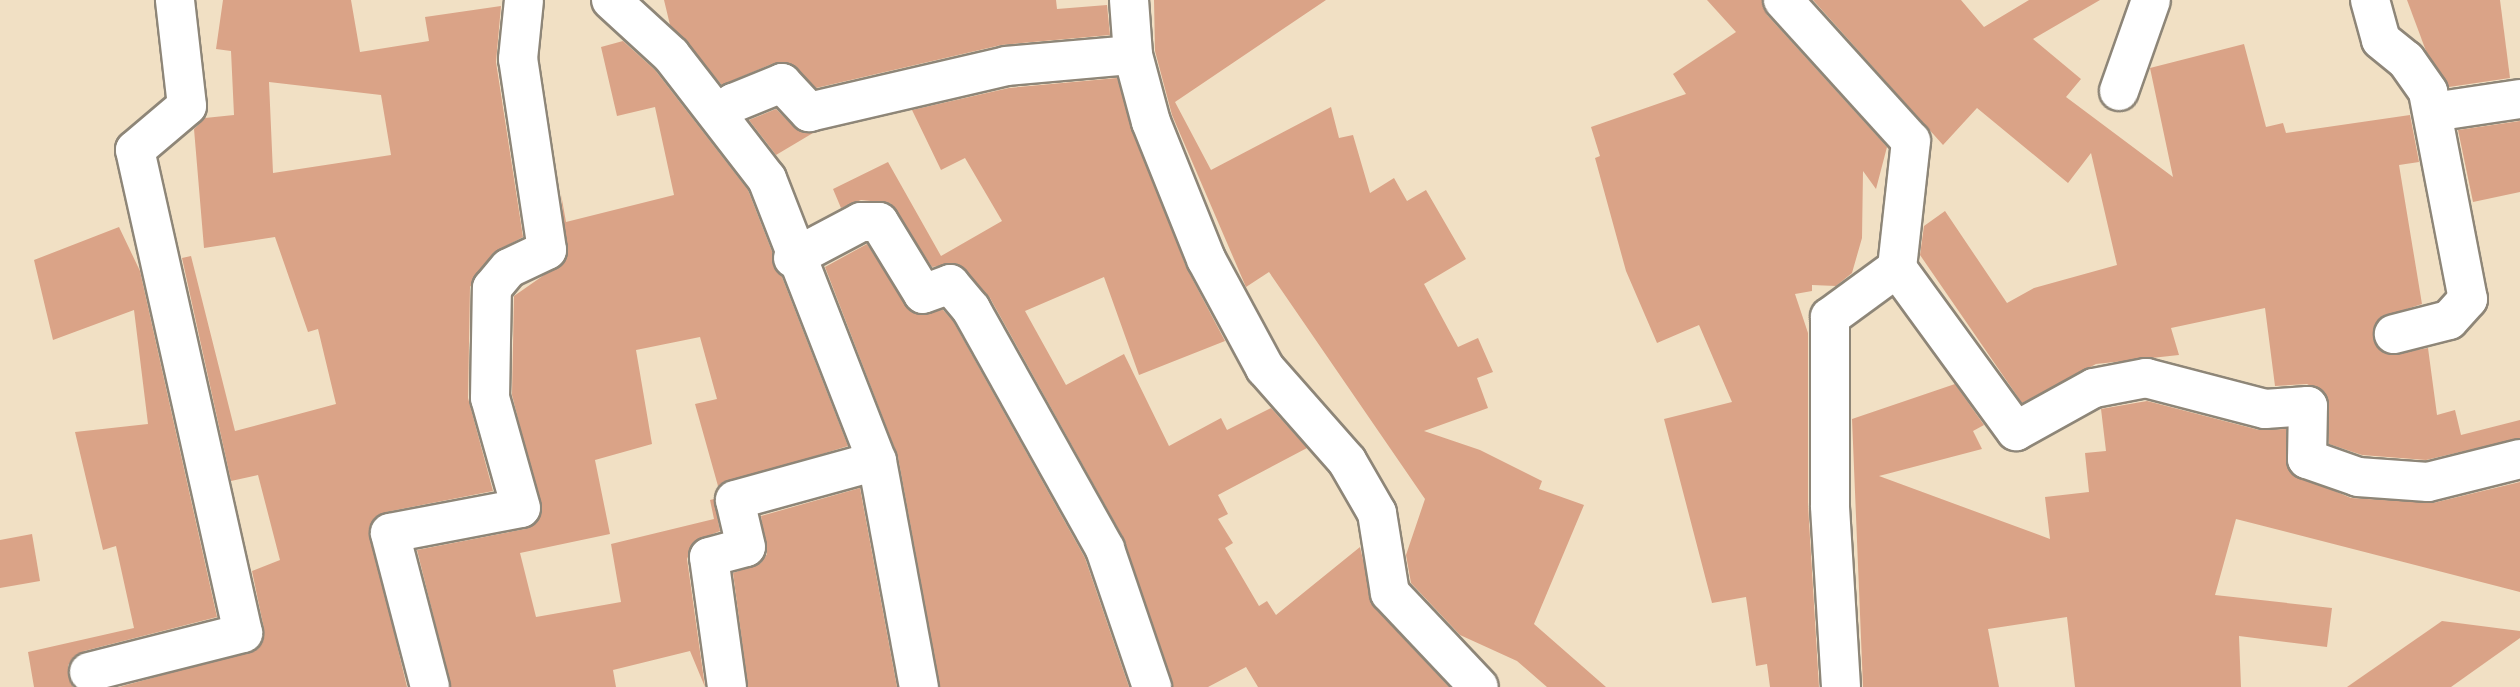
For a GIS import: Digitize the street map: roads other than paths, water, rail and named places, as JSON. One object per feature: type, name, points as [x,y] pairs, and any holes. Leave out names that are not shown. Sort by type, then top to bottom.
[{"type":"street","points":[[89,672],[243,633],[135,150],[187,106],[175,0]]},
{"type":"street","points":[[430,687],[390,533],[522,508],[489,398],[492,288],[509,268],[547,250],[517,59],[524,0]]},
{"type":"street","points":[[611,0],[671,54],[767,179],[793,258],[857,399],[877,461],[919,687]]},
{"type":"street","points":[[1129,0],[1133,55],[1151,122],[1206,258],[1258,356],[1347,461],[1377,513],[1390,593],[1479,687]]},
{"type":"street","points":[[1783,0],[1912,141],[1897,268],[2016,431],[2094,388],[2146,378],[2265,409],[2308,406],[2308,459],[2358,477],[2428,482],[2520,459]]},
{"type":"street","points":[[2119,91],[2151,0]]},
{"type":"street","points":[[2370,0],[2381,40],[2406,60],[2428,92],[2468,299],[2449,320],[2394,334]]},
{"type":"street","points":[[720,115],[782,83],[809,112],[1006,66],[1133,55]]},
{"type":"street","points":[[2433,112],[2520,99]]},
{"type":"street","points":[[793,258],[861,222],[879,222],[923,293],[950,284],[971,309],[1105,549],[1152,687]]},
{"type":"street","points":[[1841,687],[1830,505],[1830,317],[1897,268]]},
{"type":"street","points":[[727,687],[709,557],[746,547],[735,500],[877,461]]}]
